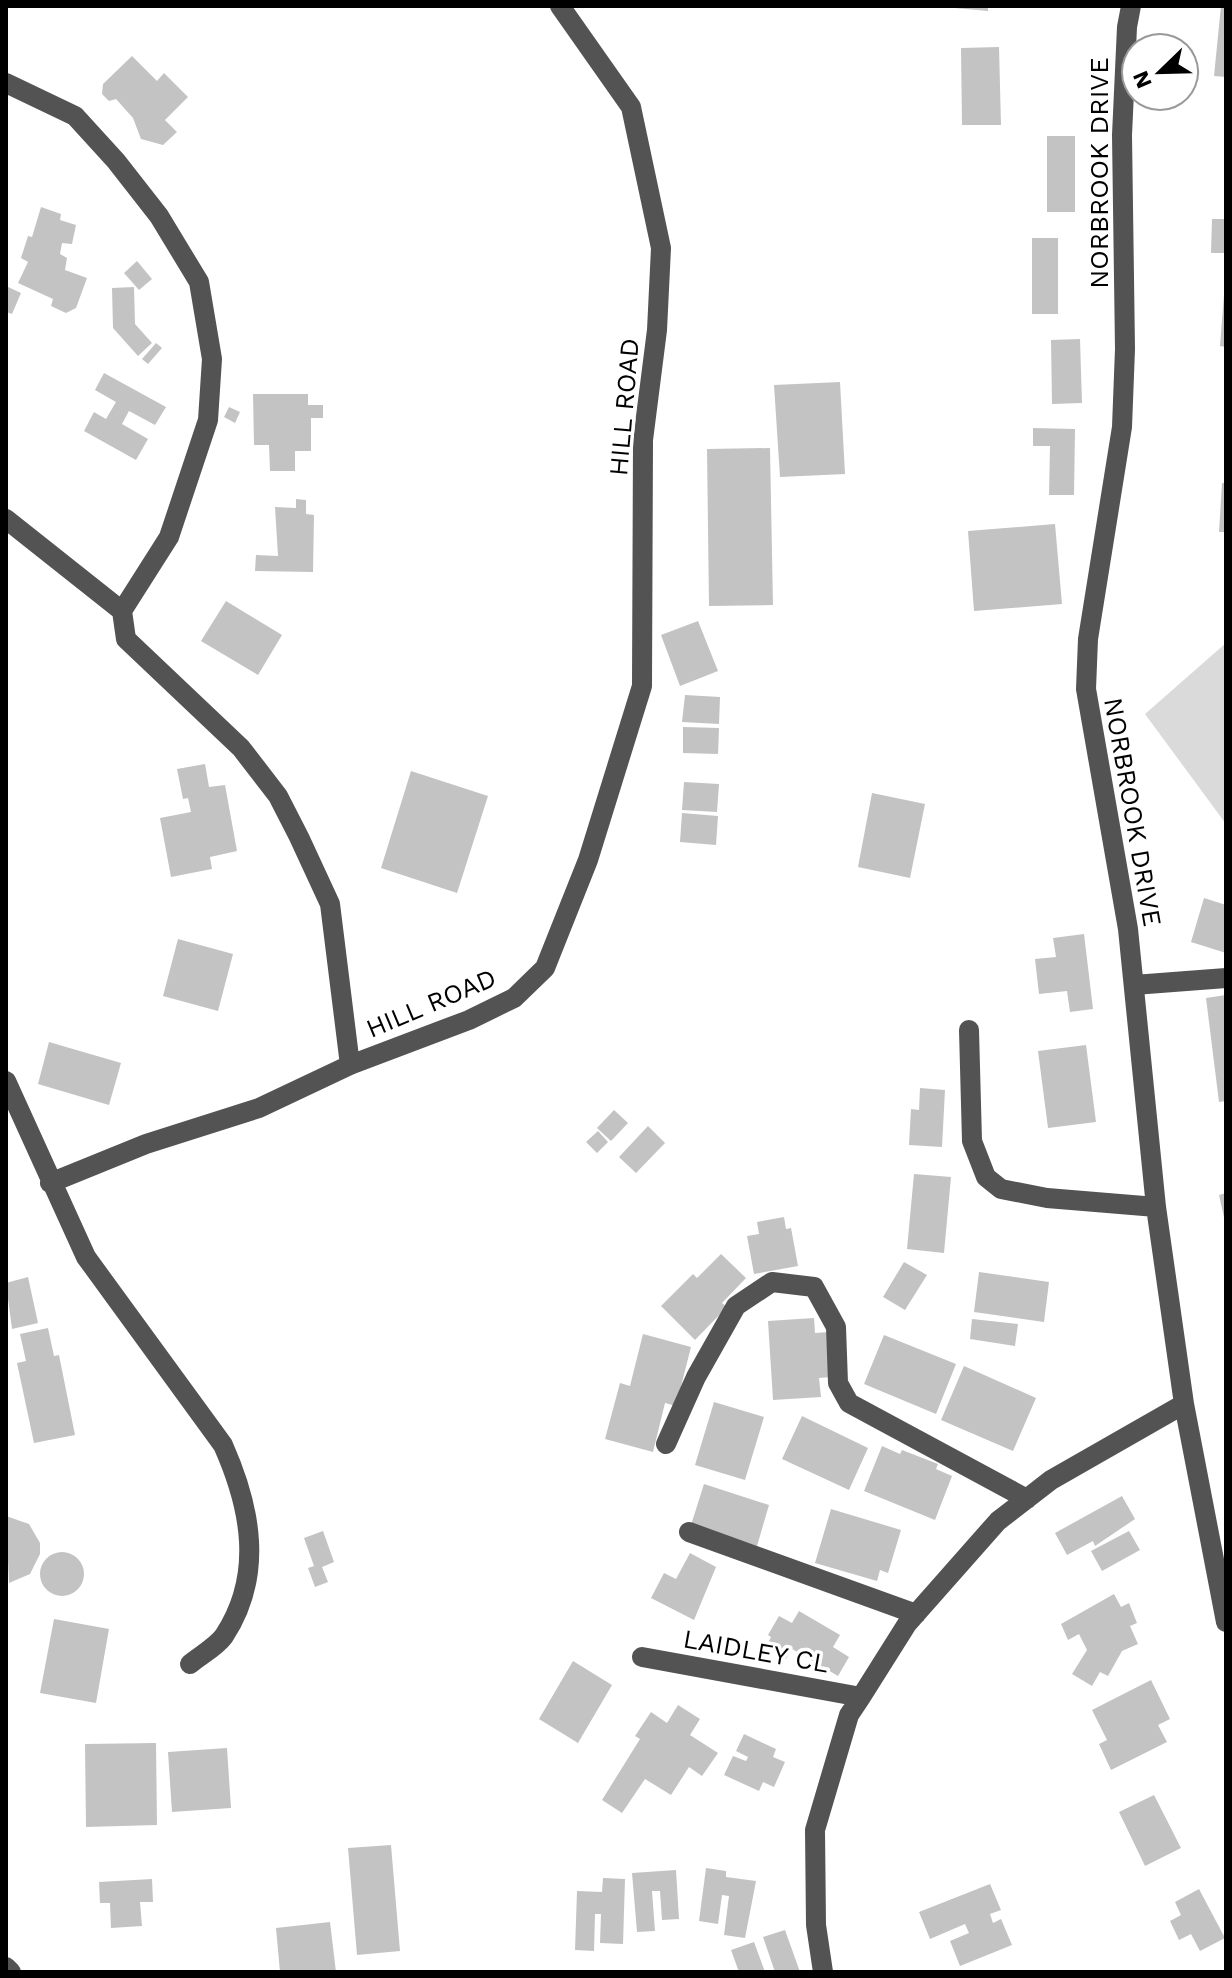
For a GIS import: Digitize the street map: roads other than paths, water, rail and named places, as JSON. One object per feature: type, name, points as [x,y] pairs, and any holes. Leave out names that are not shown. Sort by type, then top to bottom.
[{"type":"street","name":"HILL ROAD","points":[[50,1183],[146,1144],[259,1108],[350,1065],[469,1020],[514,998],[545,968],[588,860],[642,686],[643,440],[657,330],[661,248],[631,107],[560,6]]},
{"type":"street","name":"NORBROOK DRIVE","points":[[1131,6],[1127,27],[1122,135],[1125,349],[1122,427],[1088,639],[1086,689],[1128,929],[1156,1207],[1184,1404],[1226,1622]]},
{"type":"street","points":[[6,83],[75,116],[116,161],[159,216],[199,282],[212,359],[208,420],[169,537],[122,611],[126,639],[241,748],[278,796],[330,904],[350,1065]]},
{"type":"street","points":[[6,519],[122,611]]},
{"type":"street","points":[[1134,985],[1226,978]]},
{"type":"street","points":[[969,1030],[972,1141],[986,1177],[1001,1189],[1047,1198],[1156,1207]]},
{"type":"street","points":[[6,1081],[86,1257],[223,1445],[238,1478],[249,1519],[250,1564],[246,1592],[222,1638],[190,1664]]},
{"type":"street","points":[[666,1444],[696,1377],[736,1306],[772,1282],[814,1287],[836,1327],[838,1383],[849,1403],[1027,1499]]},
{"type":"street","points":[[823,1972],[816,1925],[815,1830],[849,1715],[916,1614],[998,1521],[1111,1443],[1184,1404]]},
{"type":"street","points":[[689,1532],[916,1614]]},
{"type":"street","name":"LAIDLEY CL","points":[[642,1657],[861,1697]]},
{"type":"street","points":[[6,1967],[11,1972]]}]
